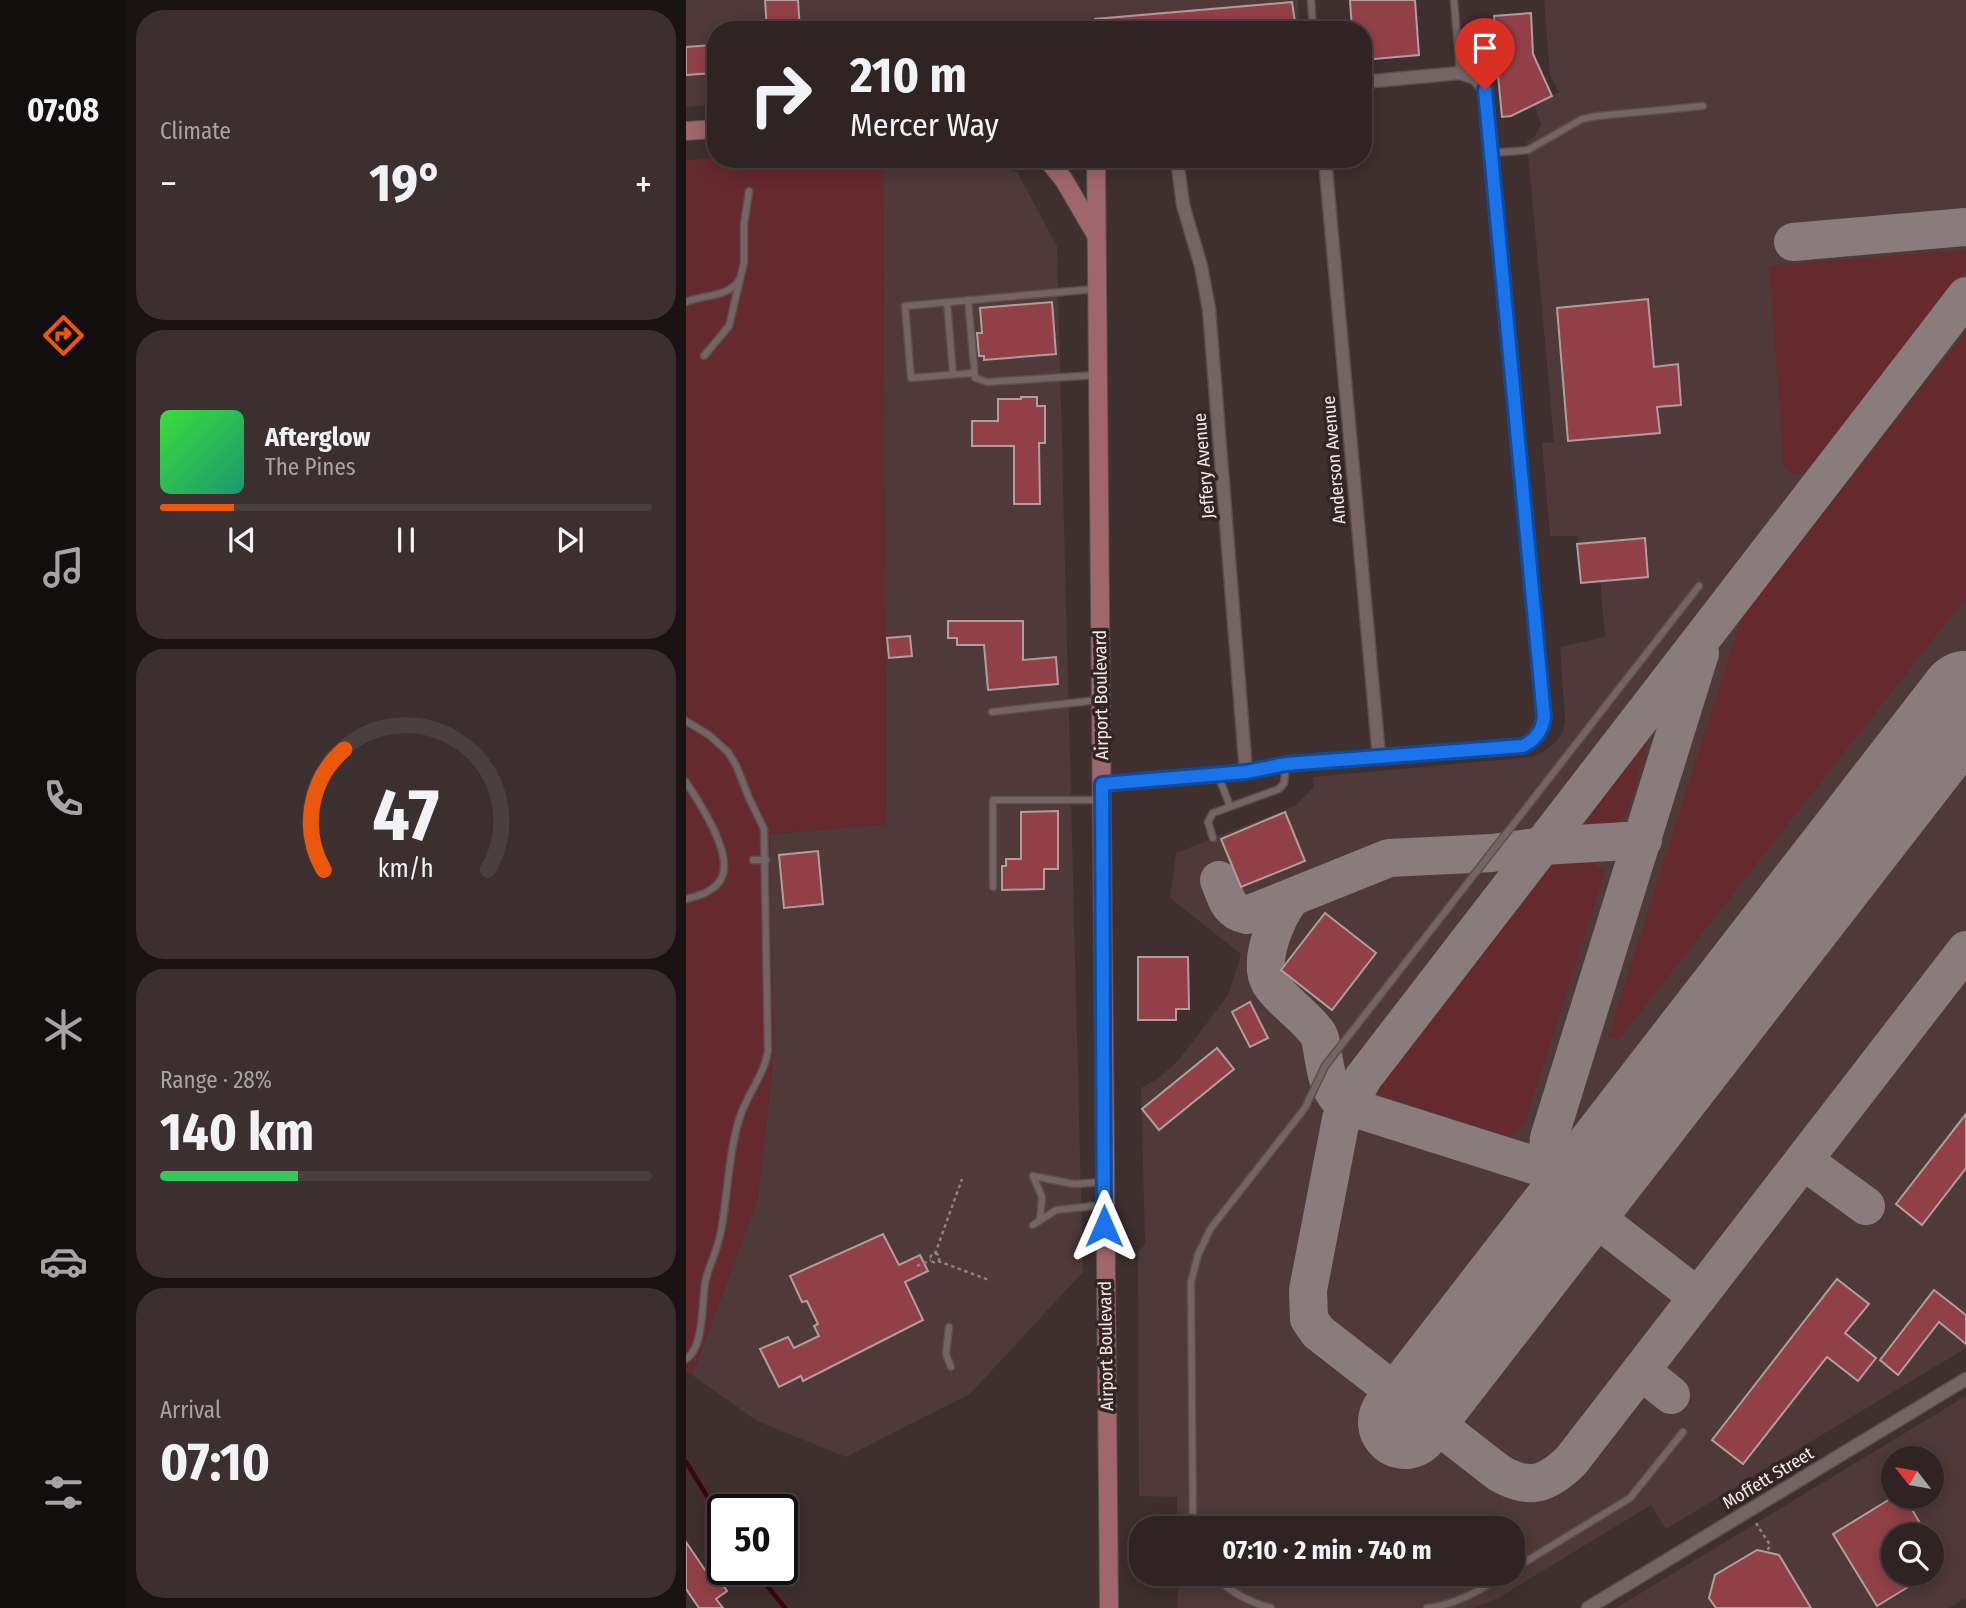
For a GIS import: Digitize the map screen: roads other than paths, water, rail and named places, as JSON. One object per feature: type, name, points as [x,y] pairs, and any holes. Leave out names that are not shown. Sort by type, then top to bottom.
[{"type":"main road","points":[[686,131],[707,130]]},
{"type":"main road","points":[[1054,168],[1098,237]]},
{"type":"main road","name":"Airport Boulevard","points":[[1096,168],[1109,1608]]},
{"type":"street","points":[[1102,792],[1286,764],[1523,746],[1538,736],[1542,727],[1544,717],[1486,99],[1479,81],[1471,75],[1460,73],[1372,81]]},
{"type":"street","name":"Jeffery Avenue","points":[[1178,168],[1183,205],[1201,266],[1209,309],[1246,772]]},
{"type":"street","name":"Anderson Avenue","points":[[1326,168],[1379,757]]},
{"type":"street","name":"Moffett Street","points":[[1588,1608],[1966,1379]]},
{"type":"lane","points":[[1311,0],[1312,21]]},
{"type":"lane","points":[[1454,0],[1460,73]]},
{"type":"lane","points":[[1492,153],[1528,150],[1567,127],[1590,118],[1703,106]]},
{"type":"lane","points":[[704,356],[729,326],[744,263],[744,224],[749,191]]},
{"type":"lane","points":[[686,302],[725,292],[740,279]]},
{"type":"lane","points":[[974,373],[911,378],[905,306],[1097,289]]},
{"type":"lane","points":[[968,300],[975,378],[987,382],[1098,374]]},
{"type":"lane","points":[[947,302],[953,374]]},
{"type":"lane","points":[[1193,1516],[1191,1282],[1211,1228],[1305,1108],[1325,1066],[1699,586]]},
{"type":"lane","points":[[992,712],[1101,699]]},
{"type":"lane","points":[[686,721],[709,735],[732,758],[748,798],[762,822],[766,860],[768,1051],[765,1066],[743,1107],[737,1126],[729,1160],[721,1231],[705,1284],[699,1337],[694,1351],[686,1359]]},
{"type":"lane","points":[[1213,838],[1208,827],[1209,817],[1219,810],[1279,789],[1284,783],[1286,764]]},
{"type":"lane","points":[[1219,775],[1230,806]]},
{"type":"lane","points":[[686,782],[714,829],[724,867],[723,877],[714,887],[686,899]]},
{"type":"lane","points":[[993,887],[993,800],[1102,792]]},
{"type":"lane","points":[[753,860],[766,860]]},
{"type":"lane","points":[[1040,1220],[1042,1197],[1033,1176],[1074,1184],[1104,1182]]},
{"type":"lane","points":[[1033,1225],[1056,1210],[1104,1205]]},
{"type":"lane","points":[[949,1327],[946,1354],[950,1367]]},
{"type":"lane","points":[[1525,1562],[1630,1498],[1684,1432]]},
{"type":"lane","points":[[1223,1586],[1271,1608]]},
{"type":"lane","points":[[1427,1608],[1473,1594],[1486,1586]]},
{"type":"waterway","points":[[686,1462],[707,1496]]},
{"type":"waterway","points":[[766,1585],[785,1608]]}]
